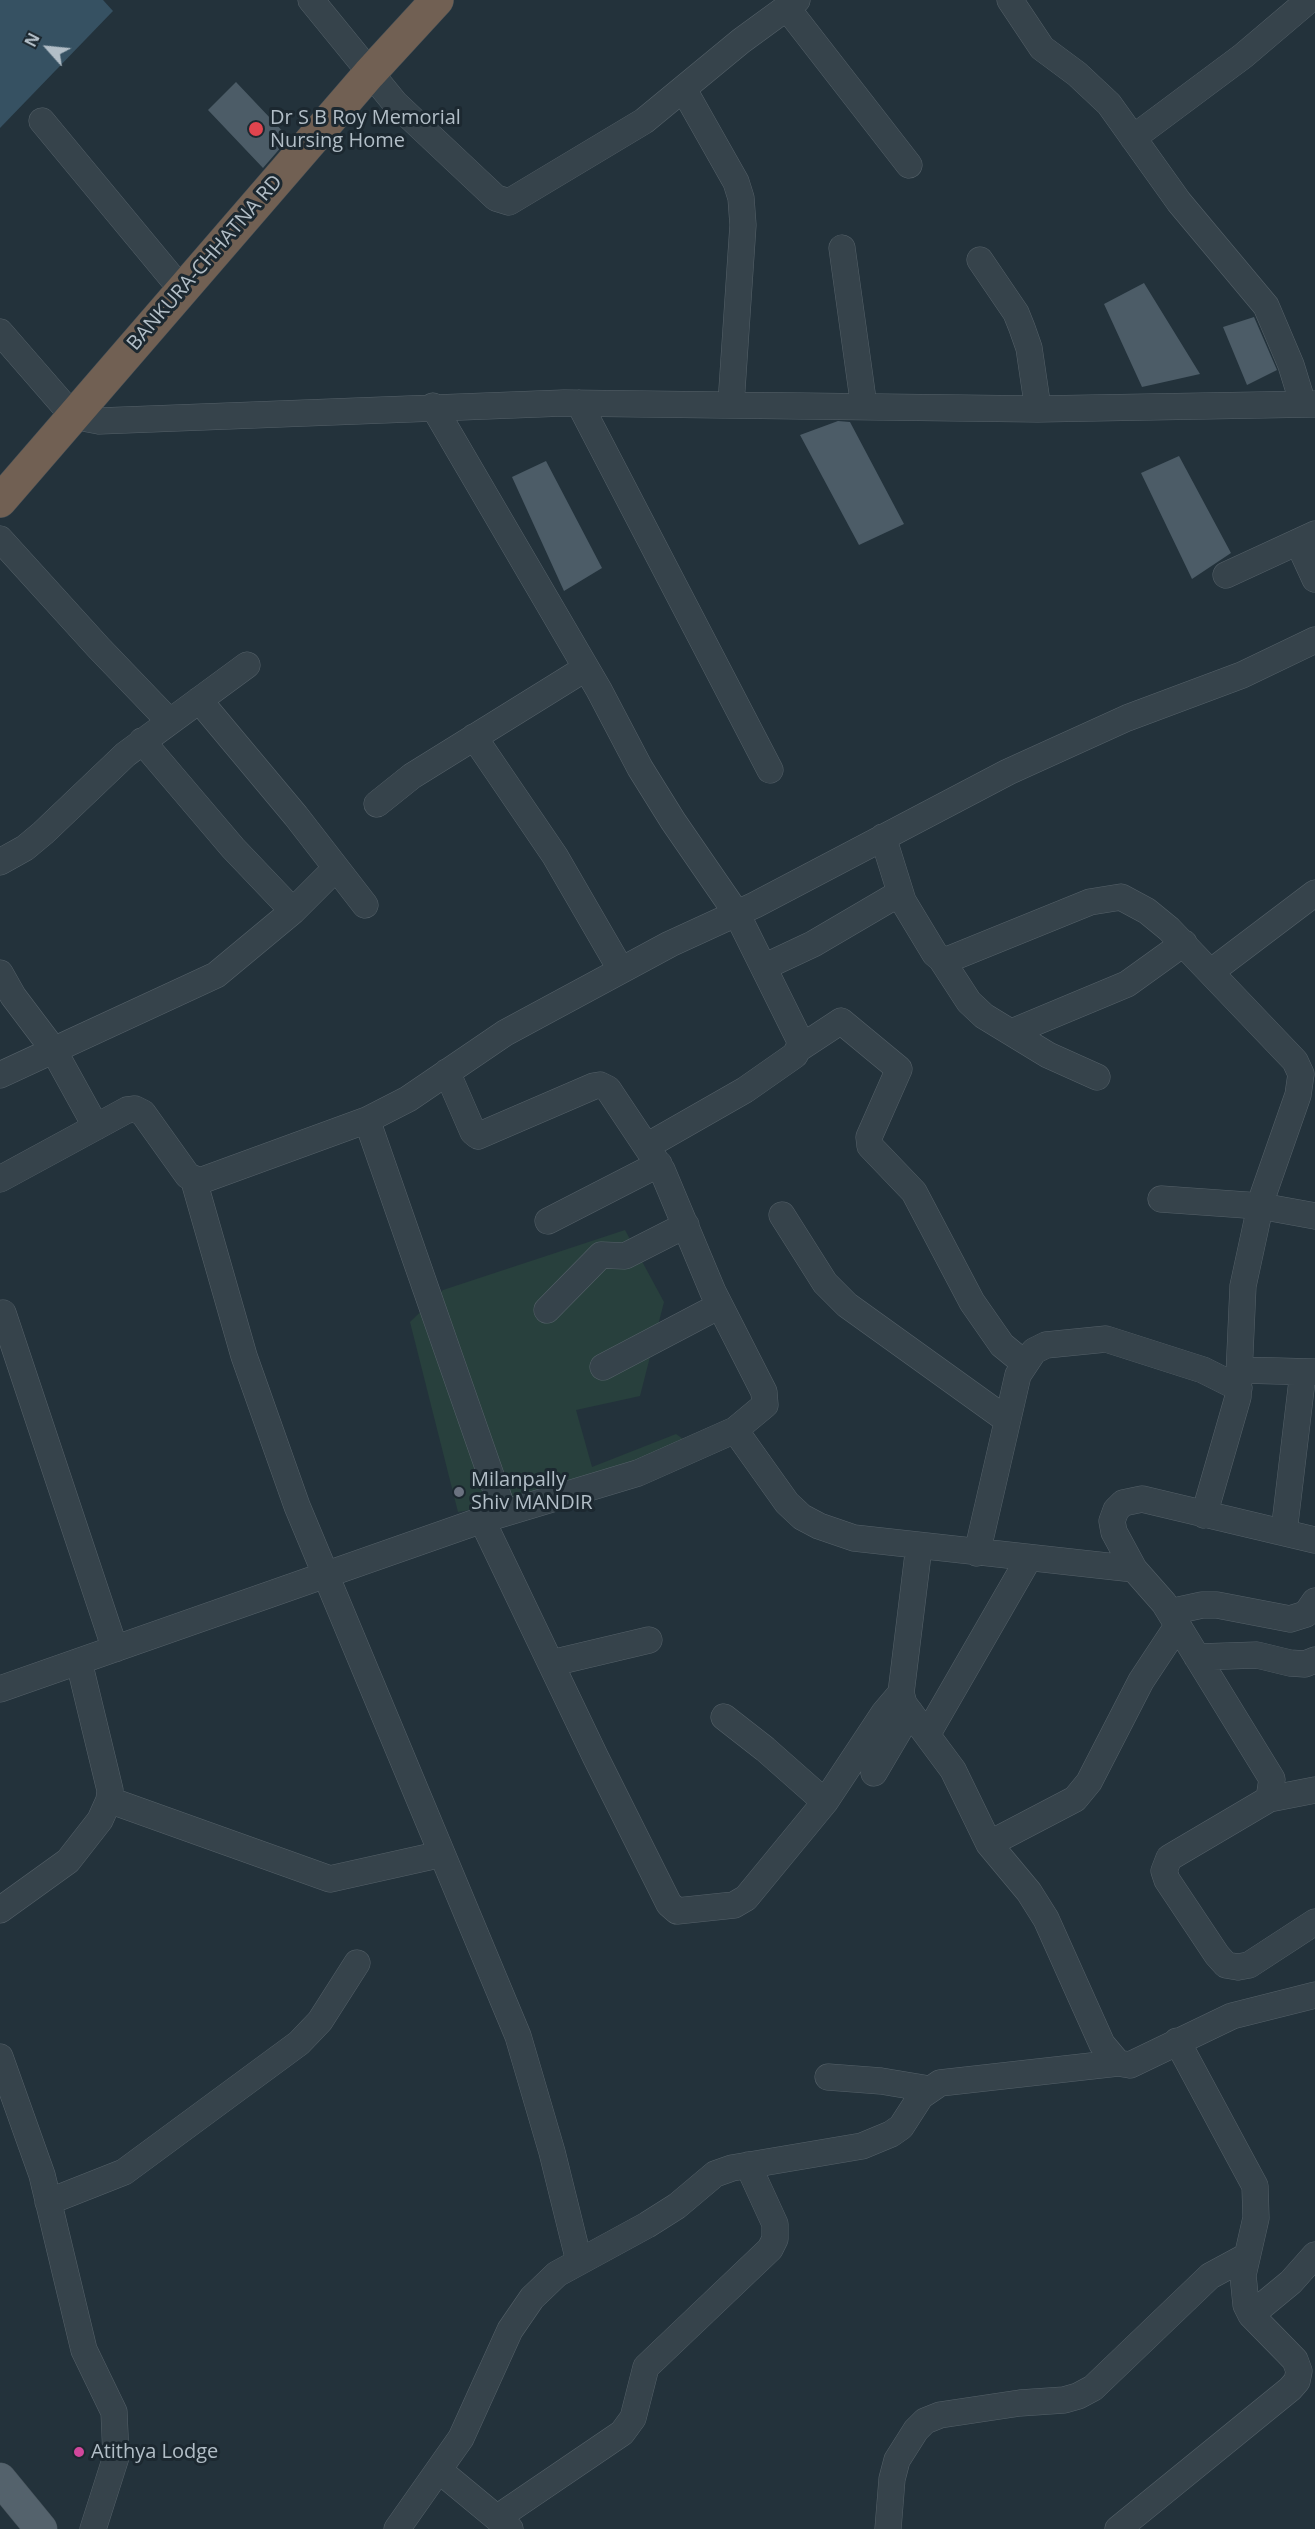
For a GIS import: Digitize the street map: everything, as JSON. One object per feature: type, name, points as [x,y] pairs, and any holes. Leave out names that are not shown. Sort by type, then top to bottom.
[{"type":"highway","name":"BANKURA-CHHATNA RD","points":[[0,501],[369,74],[437,0]]},
{"type":"main road","points":[[0,2480],[41,2529]]},
{"type":"street","points":[[310,0],[395,103],[496,198],[509,202],[644,121],[741,41],[792,4],[909,165]]},
{"type":"street","points":[[0,332],[73,416],[113,421],[433,406],[579,403],[1038,409],[1309,404],[1266,306],[1179,202],[1109,104],[1077,74],[1041,48],[1010,0]]},
{"type":"street","points":[[1133,138],[1243,57],[1301,3]]},
{"type":"street","points":[[684,90],[736,182],[741,198],[743,225],[730,404]]},
{"type":"street","points":[[42,121],[182,290]]},
{"type":"street","points":[[842,248],[864,407]]},
{"type":"street","points":[[981,260],[1016,313],[1022,328],[1029,348],[1038,409]]},
{"type":"street","points":[[579,403],[770,770]]},
{"type":"street","points":[[433,406],[667,812],[737,914],[801,1043],[800,1048]]},
{"type":"street","points":[[1226,575],[1307,538],[1315,579]]},
{"type":"street","points":[[0,539],[169,721]]},
{"type":"street","points":[[194,1181],[200,1181],[367,1120],[408,1099],[505,1033],[621,970],[670,944],[737,914],[1008,772],[1103,728],[1224,682],[1315,640]]},
{"type":"street","points":[[0,862],[25,848],[43,833],[142,741],[248,665]]},
{"type":"street","points":[[377,804],[412,776],[586,668]]},
{"type":"street","points":[[199,700],[365,905]]},
{"type":"street","points":[[474,737],[555,856],[621,970]]},
{"type":"street","points":[[142,741],[233,848],[293,911]]},
{"type":"street","points":[[884,837],[900,892],[913,918],[969,1002],[984,1016],[1048,1055],[1096,1077]]},
{"type":"street","points":[[0,1075],[216,975],[293,911],[336,868]]},
{"type":"street","points":[[764,966],[813,944],[900,892]]},
{"type":"street","points":[[1212,971],[1315,893]]},
{"type":"street","points":[[941,959],[947,960],[1058,914],[1108,898],[1120,897],[1147,911],[1305,1059],[1300,1074],[1298,1095],[1260,1206],[1243,1287],[1240,1379],[1233,1419],[1204,1515]]},
{"type":"street","points":[[1012,1032],[1097,999],[1127,984],[1184,944]]},
{"type":"street","points":[[0,973],[13,996],[53,1049],[96,1127]]},
{"type":"street","points":[[548,1221],[653,1155],[800,1048],[841,1021],[899,1069],[869,1137],[870,1146],[914,1191],[972,1302],[1002,1345],[1024,1363]]},
{"type":"street","points":[[0,1689],[493,1516],[638,1473],[735,1430],[765,1405],[767,1399],[719,1306],[686,1225],[653,1155],[608,1089],[600,1085],[484,1134],[475,1135],[447,1072]]},
{"type":"street","points":[[0,1179],[127,1110],[135,1109],[143,1113],[194,1181],[244,1356],[280,1461],[324,1576],[528,2063],[579,2261]]},
{"type":"street","points":[[367,1120],[493,1516],[552,1663],[663,1894],[677,1911],[734,1905],[746,1898],[825,1802],[884,1713],[906,1702]]},
{"type":"street","points":[[1161,1199],[1260,1206],[1315,1216]]},
{"type":"street","points":[[782,1215],[825,1283],[847,1305],[1007,1420]]},
{"type":"street","points":[[547,1310],[601,1255],[624,1256],[686,1225]]},
{"type":"street","points":[[603,1367],[719,1306]]},
{"type":"street","points":[[1,1308],[115,1649]]},
{"type":"street","points":[[977,1552],[1018,1375],[1024,1363],[1034,1351],[1046,1345],[1106,1339],[1203,1370],[1240,1379],[1309,1372],[1284,1532]]},
{"type":"street","points":[[735,1430],[787,1503],[802,1517],[819,1526],[854,1538],[1134,1569]]},
{"type":"street","points":[[1269,1799],[1272,1787],[1268,1770],[1174,1619],[1134,1569],[1114,1532],[1113,1521],[1116,1510],[1123,1503],[1142,1499],[1172,1504],[1204,1515],[1315,1540]]},
{"type":"street","points":[[874,1773],[906,1702],[920,1546]]},
{"type":"street","points":[[927,1735],[1029,1558]]},
{"type":"street","points":[[989,1844],[1075,1799],[1089,1782],[1174,1619],[1202,1605],[1217,1605],[1290,1618],[1306,1614],[1315,1601]]},
{"type":"street","points":[[552,1663],[650,1640]]},
{"type":"street","points":[[1197,1657],[1257,1655],[1305,1664],[1315,1659]]},
{"type":"street","points":[[0,1910],[68,1861],[100,1820],[109,1800],[110,1791],[79,1662]]},
{"type":"street","points":[[906,1702],[952,1770],[989,1844],[1029,1892],[1046,1919],[1102,2044],[1118,2063]]},
{"type":"street","points":[[724,1717],[765,1749],[825,1802]]},
{"type":"street","points":[[1315,1790],[1269,1799],[1169,1858],[1164,1871],[1167,1880],[1226,1965],[1238,1967],[1249,1965],[1315,1922]]},
{"type":"street","points":[[109,1800],[330,1879],[442,1854]]},
{"type":"street","points":[[48,2202],[124,2172],[298,2043],[320,2021],[357,1963]]},
{"type":"street","points":[[397,2529],[440,2471],[475,2410],[510,2330],[543,2287],[579,2261],[647,2225],[677,2206],[715,2174],[748,2165],[862,2146],[891,2134],[901,2127],[929,2089],[949,2080],[1118,2063],[1130,2065],[1232,2016],[1315,1995]]},
{"type":"street","points":[[1118,2529],[1297,2381],[1299,2371],[1295,2360],[1251,2315],[1243,2295],[1243,2275],[1256,2218],[1255,2186],[1177,2041]]},
{"type":"street","points":[[0,2057],[48,2202],[84,2350],[114,2412],[116,2457],[93,2529]]},
{"type":"street","points":[[828,2077],[881,2081],[929,2089]]},
{"type":"street","points":[[440,2471],[504,2523],[622,2433],[633,2418],[646,2367],[770,2249],[775,2239],[775,2224],[748,2165]]},
{"type":"street","points":[[1251,2315],[1291,2282],[1315,2255]]},
{"type":"street","points":[[888,2529],[892,2479],[897,2460],[916,2430],[926,2421],[940,2415],[1020,2403],[1064,2400],[1078,2396],[1093,2388],[1210,2276],[1247,2256]]},
{"type":"green space","points":[[625,1230],[664,1302],[640,1396],[576,1410],[592,1467],[676,1434],[695,1447],[638,1473],[603,1494],[478,1513],[470,1510],[458,1512],[410,1322],[443,1290]]},
{"type":"water","points":[[0,0],[103,0],[113,11],[0,128]]},
{"type":"building","points":[[236,82],[289,138],[263,168],[208,110]]},
{"type":"building","points":[[1144,283],[1200,374],[1142,387],[1104,304]]},
{"type":"building","points":[[1254,317],[1277,370],[1247,385],[1223,327]]},
{"type":"building","points":[[838,421],[850,422],[904,524],[859,545],[800,435]]},
{"type":"building","points":[[1179,456],[1231,553],[1192,579],[1141,473]]},
{"type":"building","points":[[546,461],[602,568],[564,591],[512,477]]},
{"type":"place","name":"Dr S B Roy Memorial Nursing Home","points":[[256,129]]},
{"type":"place","name":"Milanpally Shiv MANDIR","points":[[459,1492]]},
{"type":"place","name":"Atithya Lodge","points":[[79,2452]]}]
